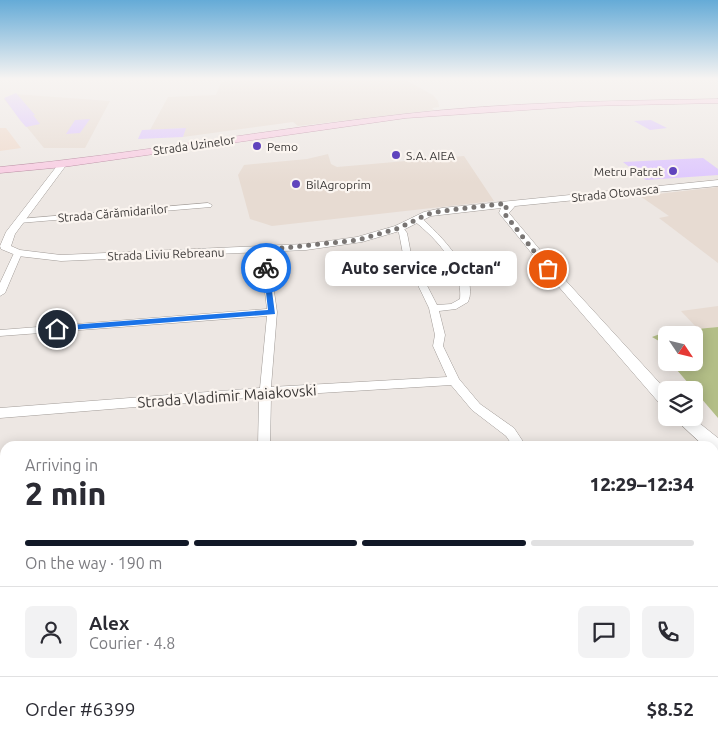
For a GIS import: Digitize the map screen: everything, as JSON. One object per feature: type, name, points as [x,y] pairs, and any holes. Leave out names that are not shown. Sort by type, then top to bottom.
[{"type":"main road","name":"Strada Uzinelor","points":[[0,170],[63,164],[406,116],[449,113]]},
{"type":"street","points":[[3,247],[19,221],[63,164]]},
{"type":"street","name":"Strada Otovasca","points":[[510,204],[718,183]]},
{"type":"street","points":[[510,204],[504,213],[527,244],[658,391]]},
{"type":"street","name":"Strada Liviu Rebreanu","points":[[3,247],[18,253],[61,258],[264,250],[358,240],[399,228],[416,219],[442,211],[510,204]]},
{"type":"street","name":"Strada Cărămidarilor","points":[[19,221],[208,205]]},
{"type":"street","points":[[416,219],[430,230],[454,260],[466,288],[465,300],[460,304],[453,307],[434,308]]},
{"type":"street","points":[[399,228],[404,233],[407,254],[434,308],[440,335],[438,346],[454,381],[476,407],[510,432],[516,441]]},
{"type":"street","points":[[264,250],[272,312],[265,392],[264,441]]},
{"type":"street","points":[[0,293],[18,253]]},
{"type":"street","points":[[0,333],[272,312]]},
{"type":"street","name":"Strada Vladimir Maiakovski","points":[[0,413],[265,392],[454,381]]},
{"type":"street","points":[[692,426],[710,441]]},
{"type":"shaded area","points":[[16,113],[104,113],[85,148],[44,148]]},
{"type":"shaded area","points":[[159,113],[408,113],[298,126],[293,122],[183,137],[185,128],[150,130]]},
{"type":"shaded area","points":[[0,128],[6,128],[21,148],[0,151]]},
{"type":"shaded area","points":[[328,154],[331,164],[337,167],[464,156],[494,201],[272,226],[250,219],[238,175],[244,165],[307,159]]},
{"type":"shaded area","points":[[718,187],[718,263],[659,218],[669,216],[640,196]]},
{"type":"shaded area","points":[[718,306],[718,327],[703,328],[703,326],[695,326],[681,311]]},
{"type":"green space","points":[[718,327],[718,418],[703,400],[703,381],[686,381],[678,371],[703,371],[703,328]]},
{"type":"green space","points":[[658,335],[658,340],[652,337]]},
{"type":"building","points":[[15,113],[33,113],[40,124],[26,127]]},
{"type":"building","points":[[90,119],[80,133],[66,134],[75,120]]},
{"type":"building","points":[[651,120],[667,128],[650,130],[634,121]]},
{"type":"building","points":[[186,128],[183,137],[138,139],[142,130]]},
{"type":"building","name":"Metru Patrat","points":[[703,158],[718,169],[718,175],[646,180],[623,162]]},
{"type":"way so far","points":[[266,268],[264,250],[358,240],[399,228],[428,214],[500,204],[507,205],[504,213],[548,269]]},
{"type":"place","name":"Pemo","points":[[257,146]]},
{"type":"place","name":"S.A. AIEA","points":[[396,155]]},
{"type":"place","name":"Metru Patrat","points":[[673,171]]},
{"type":"place","name":"BilAgroprim","points":[[296,184]]},
{"type":"place","name":"Auto service „Octan“","points":[[548,269]]},
{"type":"route","points":[[57,329],[272,312],[266,268]]}]
